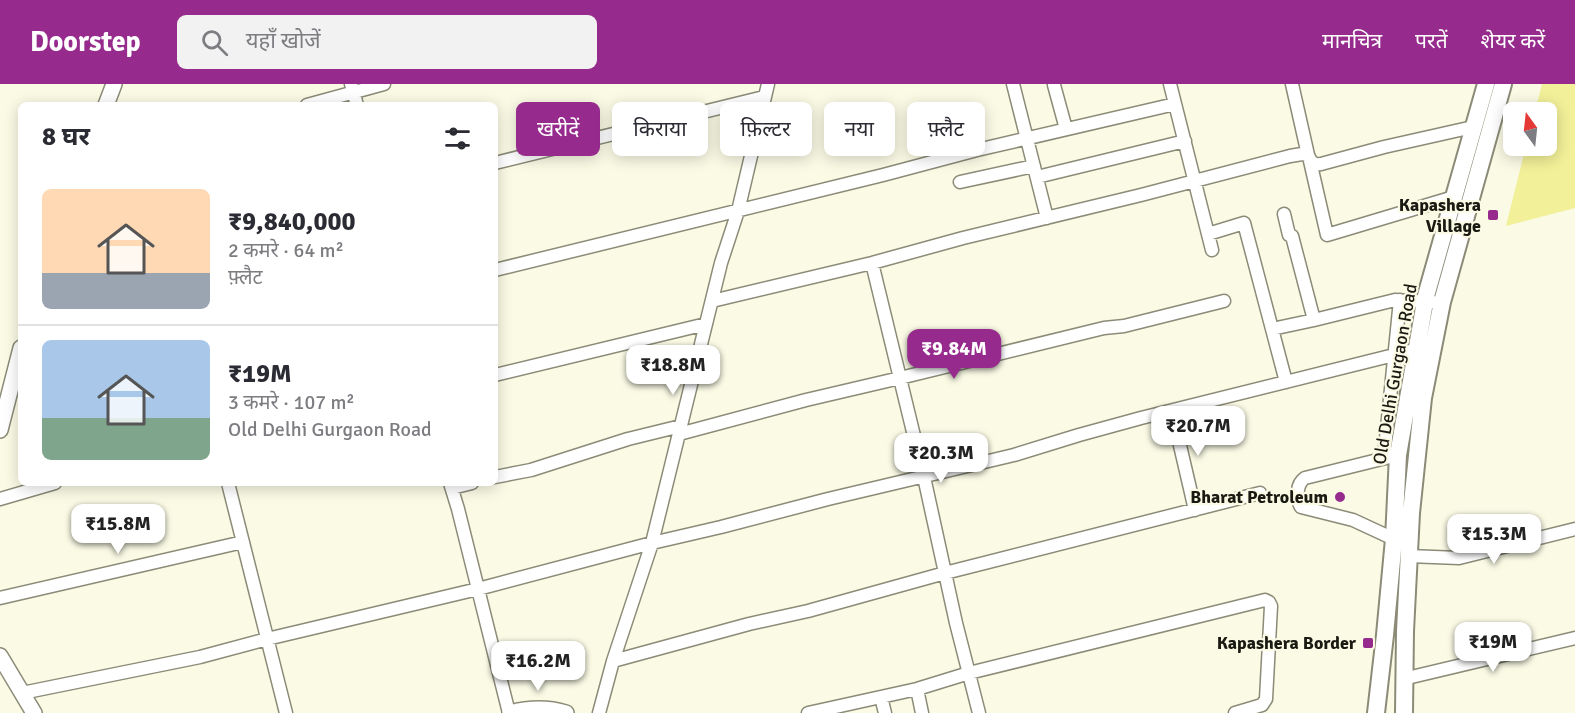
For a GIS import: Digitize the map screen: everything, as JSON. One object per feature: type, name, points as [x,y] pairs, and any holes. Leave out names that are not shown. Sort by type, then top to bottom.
[{"type":"main road","name":"Old Delhi Gurgaon Road","points":[[1376,713],[1394,538],[1391,456],[1418,349],[1425,301],[1486,84]]},
{"type":"main road","name":"Old Delhi Gurgaon Road","points":[[1404,713],[1408,556],[1423,398],[1443,302],[1503,84]]},
{"type":"street","points":[[107,102],[114,84]]},
{"type":"street","points":[[315,102],[352,88],[384,84]]},
{"type":"street","points":[[599,713],[613,661],[652,543],[720,263],[738,210],[768,84]]},
{"type":"street","points":[[1013,84],[1047,218]]},
{"type":"street","points":[[1170,84],[1212,250]]},
{"type":"street","points":[[1292,84],[1327,235],[1454,197]]},
{"type":"street","points":[[1054,85],[1066,129]]},
{"type":"street","points":[[498,162],[764,97]]},
{"type":"street","points":[[498,269],[1027,138],[1175,104]]},
{"type":"street","points":[[712,301],[872,263],[1290,156],[1302,154],[1317,164],[1321,164],[1473,127]]},
{"type":"street","points":[[960,182],[1035,172],[1185,141]]},
{"type":"street","points":[[1284,214],[1314,320]]},
{"type":"street","points":[[1208,234],[1244,223],[1286,382]]},
{"type":"street","points":[[872,263],[979,713]]},
{"type":"street","points":[[1272,329],[1385,302],[1400,300],[1443,302]]},
{"type":"street","points":[[1394,538],[1353,519],[1301,507],[1298,501],[1299,485],[1305,478],[1391,456],[1393,355],[1400,300]]},
{"type":"street","points":[[498,476],[531,470],[628,439],[680,430],[1104,328],[1124,326],[1224,302]]},
{"type":"street","points":[[498,374],[706,324]]},
{"type":"street","points":[[22,693],[200,657],[478,589],[652,543],[1014,456],[1079,435],[1418,349]]},
{"type":"street","points":[[0,430],[15,389],[18,368]]},
{"type":"street","points":[[1172,411],[1195,510]]},
{"type":"street","points":[[0,499],[45,486]]},
{"type":"street","points":[[229,486],[286,713]]},
{"type":"street","points":[[451,486],[509,713],[541,708],[566,713]]},
{"type":"street","points":[[613,661],[1260,493]]},
{"type":"street","points":[[1408,556],[1459,558],[1575,529]]},
{"type":"street","points":[[0,598],[243,542]]},
{"type":"street","points":[[808,713],[917,689],[969,673],[1266,600],[1271,606],[1266,699],[1262,705],[1235,713]]},
{"type":"street","points":[[1404,679],[1575,638]]},
{"type":"street","points":[[0,656],[34,713]]},
{"type":"street","points":[[917,689],[922,713]]},
{"type":"street","points":[[881,697],[885,713]]},
{"type":"shaded area","points":[[1542,84],[1575,84],[1575,208],[1506,226],[1524,156],[1557,156],[1557,102],[1538,102]]},
{"type":"place","name":"Kapashera Village","points":[[1493,215]]},
{"type":"place","name":"Bharat Petroleum","points":[[1340,497]]},
{"type":"place","name":"Kapashera Border","points":[[1368,643]]}]
